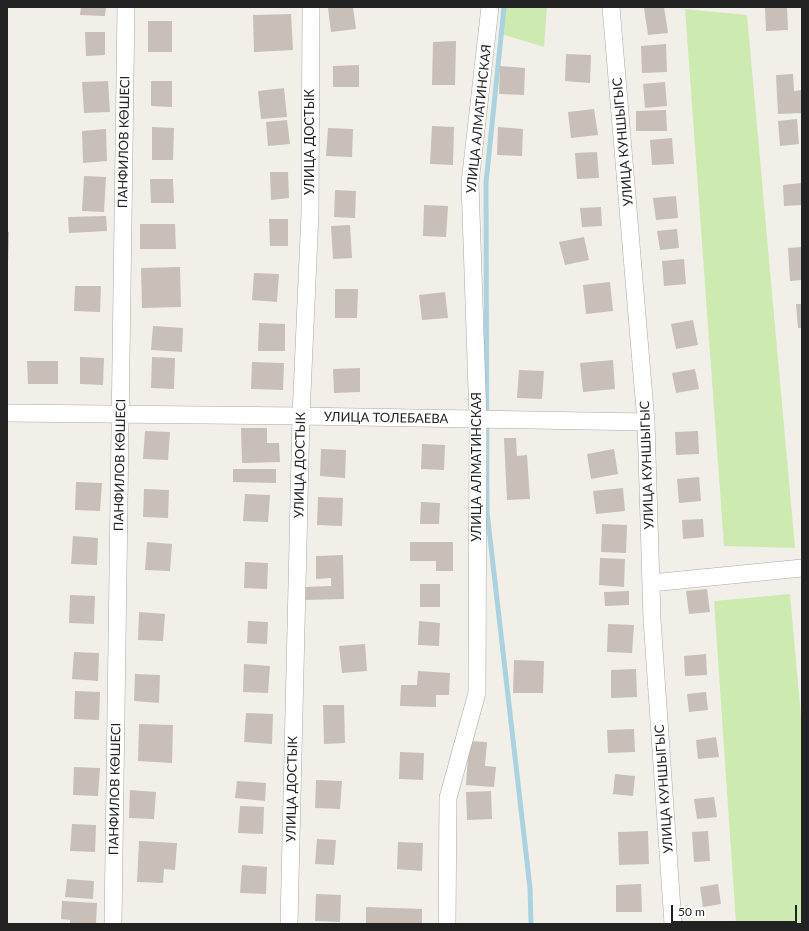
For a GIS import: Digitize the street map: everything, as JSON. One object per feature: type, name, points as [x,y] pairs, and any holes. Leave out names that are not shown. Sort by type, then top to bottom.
[{"type":"street","name":"ПАНФИЛОВ КӨШЕСІ","points":[[113,924],[126,7]]},
{"type":"street","name":"УЛИЦА ДОСТЫК","points":[[289,924],[301,416],[310,213],[311,7]]},
{"type":"street","name":"УЛИЦА АЛМАТИНСКАЯ","points":[[447,924],[448,798],[477,693],[478,420],[470,183],[490,7]]},
{"type":"street","name":"УЛИЦА КУНШЫГЫС","points":[[611,7],[646,422],[651,583],[673,924]]},
{"type":"street","name":"УЛИЦА ТОЛЕБАЕВА","points":[[7,413],[646,422]]},
{"type":"street","points":[[651,583],[802,568]]},
{"type":"green space","points":[[504,7],[547,7],[544,47],[501,34]]},
{"type":"green space","points":[[685,9],[747,15],[795,548],[724,546]]},
{"type":"green space","points":[[790,594],[802,727],[802,924],[736,924],[714,601]]},
{"type":"building","points":[[81,7],[106,7],[105,16],[80,15]]},
{"type":"building","points":[[353,7],[356,29],[331,32],[328,8]]},
{"type":"building","points":[[664,7],[668,33],[648,35],[644,8]]},
{"type":"building","points":[[765,7],[787,7],[788,30],[766,31]]},
{"type":"building","points":[[291,14],[293,50],[254,52],[253,15]]},
{"type":"building","points":[[148,21],[172,21],[172,52],[148,52]]},
{"type":"building","points":[[85,32],[105,32],[105,55],[86,56]]},
{"type":"building","points":[[456,41],[455,85],[432,85],[433,42]]},
{"type":"building","points":[[666,44],[667,72],[642,73],[641,46]]},
{"type":"building","points":[[566,54],[591,55],[590,83],[565,81]]},
{"type":"building","points":[[359,65],[359,87],[333,87],[333,66]]},
{"type":"building","points":[[500,66],[525,68],[524,95],[499,94]]},
{"type":"building","points":[[793,74],[794,91],[802,90],[802,113],[778,114],[776,75]]},
{"type":"building","points":[[108,81],[110,112],[84,113],[82,82]]},
{"type":"building","points":[[151,81],[172,81],[172,107],[151,106]]},
{"type":"building","points":[[665,82],[667,106],[645,108],[643,84]]},
{"type":"building","points":[[284,88],[287,117],[261,119],[258,91]]},
{"type":"building","points":[[594,109],[598,135],[571,138],[568,112]]},
{"type":"building","points":[[666,110],[667,131],[636,131],[636,111]]},
{"type":"building","points":[[797,119],[799,144],[780,146],[778,121]]},
{"type":"building","points":[[287,120],[290,144],[268,146],[266,122]]},
{"type":"building","points":[[432,126],[454,127],[453,165],[430,164]]},
{"type":"building","points":[[152,127],[174,128],[173,160],[152,160]]},
{"type":"building","points":[[498,127],[523,129],[522,156],[497,155]]},
{"type":"building","points":[[328,128],[353,129],[352,157],[326,156]]},
{"type":"building","points":[[106,129],[107,161],[83,163],[82,131]]},
{"type":"building","points":[[672,138],[674,164],[652,165],[650,140]]},
{"type":"building","points":[[597,152],[599,178],[577,179],[575,153]]},
{"type":"building","points":[[270,172],[288,172],[289,198],[271,200]]},
{"type":"building","points":[[84,176],[106,177],[104,212],[82,211]]},
{"type":"building","points":[[150,179],[173,179],[174,203],[151,203]]},
{"type":"building","points":[[802,183],[802,205],[784,206],[783,185]]},
{"type":"building","points":[[335,190],[356,191],[355,218],[334,217]]},
{"type":"building","points":[[676,196],[678,218],[656,220],[653,198]]},
{"type":"building","points":[[424,205],[448,206],[446,237],[423,236]]},
{"type":"building","points":[[601,207],[602,226],[582,227],[580,208]]},
{"type":"building","points":[[106,216],[107,231],[69,233],[68,217]]},
{"type":"building","points":[[269,219],[288,219],[288,246],[270,246]]},
{"type":"building","points":[[140,224],[175,224],[176,249],[140,249]]},
{"type":"building","points":[[350,225],[352,258],[333,259],[331,226]]},
{"type":"building","points":[[677,229],[679,248],[660,250],[657,231]]},
{"type":"building","points":[[7,232],[9,232],[8,265],[7,265]]},
{"type":"building","points":[[584,237],[589,260],[565,265],[559,242]]},
{"type":"building","points":[[802,247],[802,280],[790,281],[788,248]]},
{"type":"building","points":[[684,259],[686,284],[664,286],[662,261]]},
{"type":"building","points":[[180,267],[181,307],[142,308],[141,268]]},
{"type":"building","points":[[254,273],[279,274],[277,302],[252,300]]},
{"type":"building","points":[[610,282],[613,311],[586,314],[583,285]]},
{"type":"building","points":[[75,286],[101,286],[100,312],[74,311]]},
{"type":"building","points":[[335,289],[358,289],[357,318],[335,318]]},
{"type":"building","points":[[445,292],[448,318],[422,320],[419,295]]},
{"type":"building","points":[[796,304],[802,304],[802,328],[798,328]]},
{"type":"building","points":[[693,320],[698,345],[676,349],[671,324]]},
{"type":"building","points":[[259,323],[285,324],[285,351],[258,351]]},
{"type":"building","points":[[153,326],[183,328],[182,352],[151,350]]},
{"type":"building","points":[[80,357],[104,358],[103,385],[80,384]]},
{"type":"building","points":[[152,357],[175,358],[174,389],[151,388]]},
{"type":"building","points":[[613,360],[615,389],[583,392],[580,363]]},
{"type":"building","points":[[27,361],[58,361],[58,384],[28,384]]},
{"type":"building","points":[[252,362],[284,363],[283,390],[251,389]]},
{"type":"building","points":[[360,368],[360,392],[334,393],[333,369]]},
{"type":"building","points":[[695,369],[699,389],[676,393],[672,373]]},
{"type":"building","points":[[519,370],[544,371],[542,399],[517,398]]},
{"type":"building","points":[[241,428],[267,428],[267,443],[279,443],[280,462],[242,463]]},
{"type":"building","points":[[145,431],[170,432],[168,460],[143,459]]},
{"type":"building","points":[[698,431],[699,454],[676,455],[675,432]]},
{"type":"building","points":[[504,438],[516,438],[517,456],[527,455],[530,499],[507,500]]},
{"type":"building","points":[[422,444],[445,445],[444,470],[421,469]]},
{"type":"building","points":[[321,449],[346,450],[345,478],[320,476]]},
{"type":"building","points":[[614,449],[618,474],[591,479],[587,454]]},
{"type":"building","points":[[233,469],[276,469],[276,483],[233,482]]},
{"type":"building","points":[[699,477],[701,501],[679,503],[677,479]]},
{"type":"building","points":[[76,482],[102,483],[100,511],[75,510]]},
{"type":"building","points":[[623,488],[625,511],[596,514],[593,491]]},
{"type":"building","points":[[144,489],[169,490],[168,518],[143,517]]},
{"type":"building","points":[[245,494],[270,495],[268,522],[243,521]]},
{"type":"building","points":[[318,497],[343,498],[342,526],[317,525]]},
{"type":"building","points":[[421,502],[440,503],[439,524],[420,524]]},
{"type":"building","points":[[703,519],[704,537],[683,539],[682,520]]},
{"type":"building","points":[[602,524],[627,525],[626,553],[601,552]]},
{"type":"building","points":[[73,536],[98,538],[97,565],[71,564]]},
{"type":"building","points":[[147,542],[172,544],[170,571],[145,570]]},
{"type":"building","points":[[410,542],[453,542],[453,571],[436,571],[436,561],[410,561]]},
{"type":"building","points":[[343,555],[344,599],[304,600],[304,587],[331,586],[331,578],[316,579],[316,556]]},
{"type":"building","points":[[600,558],[625,559],[624,587],[599,585]]},
{"type":"building","points":[[245,562],[268,563],[267,589],[244,588]]},
{"type":"building","points":[[420,584],[440,584],[440,607],[420,607]]},
{"type":"building","points":[[707,589],[710,612],[689,614],[686,591]]},
{"type":"building","points":[[629,591],[629,605],[605,606],[604,592]]},
{"type":"building","points":[[70,595],[95,596],[94,624],[69,623]]},
{"type":"building","points":[[139,612],[165,614],[163,641],[138,640]]},
{"type":"building","points":[[248,621],[268,622],[267,644],[247,643]]},
{"type":"building","points":[[419,621],[440,623],[439,646],[418,645]]},
{"type":"building","points":[[608,624],[634,625],[632,653],[607,652]]},
{"type":"building","points":[[365,644],[367,671],[342,673],[339,646]]},
{"type":"building","points":[[74,652],[99,653],[98,681],[72,679]]},
{"type":"building","points":[[706,654],[707,675],[685,676],[684,656]]},
{"type":"building","points":[[514,660],[544,661],[543,693],[513,693]]},
{"type":"building","points":[[244,664],[270,666],[268,693],[243,692]]},
{"type":"building","points":[[636,669],[637,697],[611,698],[611,670]]},
{"type":"building","points":[[418,671],[450,673],[449,695],[436,695],[436,707],[400,706],[401,685],[417,685]]},
{"type":"building","points":[[135,674],[160,675],[159,703],[134,701]]},
{"type":"building","points":[[75,691],[100,692],[99,720],[74,719]]},
{"type":"building","points":[[706,692],[708,710],[689,712],[687,694]]},
{"type":"building","points":[[323,705],[344,705],[345,743],[324,744]]},
{"type":"building","points":[[246,713],[273,714],[272,744],[244,742]]},
{"type":"building","points":[[139,724],[173,725],[172,763],[138,761]]},
{"type":"building","points":[[634,729],[635,752],[608,753],[607,730]]},
{"type":"building","points":[[716,737],[719,757],[698,759],[696,740]]},
{"type":"building","points":[[469,741],[487,742],[485,766],[496,767],[494,787],[466,785]]},
{"type":"building","points":[[400,752],[424,753],[423,780],[399,779]]},
{"type":"building","points":[[74,767],[100,768],[98,796],[73,795]]},
{"type":"building","points":[[615,774],[635,776],[633,796],[613,794]]},
{"type":"building","points":[[316,780],[342,781],[340,809],[315,808]]},
{"type":"building","points":[[237,781],[266,783],[265,801],[235,798]]},
{"type":"building","points":[[130,790],[156,792],[154,819],[129,818]]},
{"type":"building","points":[[491,791],[492,819],[467,820],[466,792]]},
{"type":"building","points":[[714,797],[717,817],[697,819],[694,799]]},
{"type":"building","points":[[240,806],[264,807],[263,834],[238,833]]},
{"type":"building","points":[[72,824],[96,825],[95,852],[70,851]]},
{"type":"building","points":[[648,831],[649,864],[619,865],[618,832]]},
{"type":"building","points":[[708,831],[710,861],[694,862],[692,832]]},
{"type":"building","points":[[317,839],[336,840],[334,865],[315,864]]},
{"type":"building","points":[[139,841],[177,843],[175,870],[164,869],[163,883],[137,882]]},
{"type":"building","points":[[398,842],[423,843],[422,871],[397,869]]},
{"type":"building","points":[[242,865],[267,867],[266,894],[240,893]]},
{"type":"building","points":[[67,879],[94,881],[93,899],[65,897]]},
{"type":"building","points":[[641,884],[642,912],[616,912],[616,885]]},
{"type":"building","points":[[718,884],[721,904],[703,907],[700,887]]},
{"type":"building","points":[[316,894],[341,895],[340,922],[315,921]]},
{"type":"building","points":[[62,901],[97,903],[96,924],[70,924],[70,920],[61,919]]},
{"type":"building","points":[[366,907],[422,909],[422,924],[366,924]]},
{"type":"waterway","points":[[504,7],[486,183],[487,512],[530,888],[531,924]]}]
